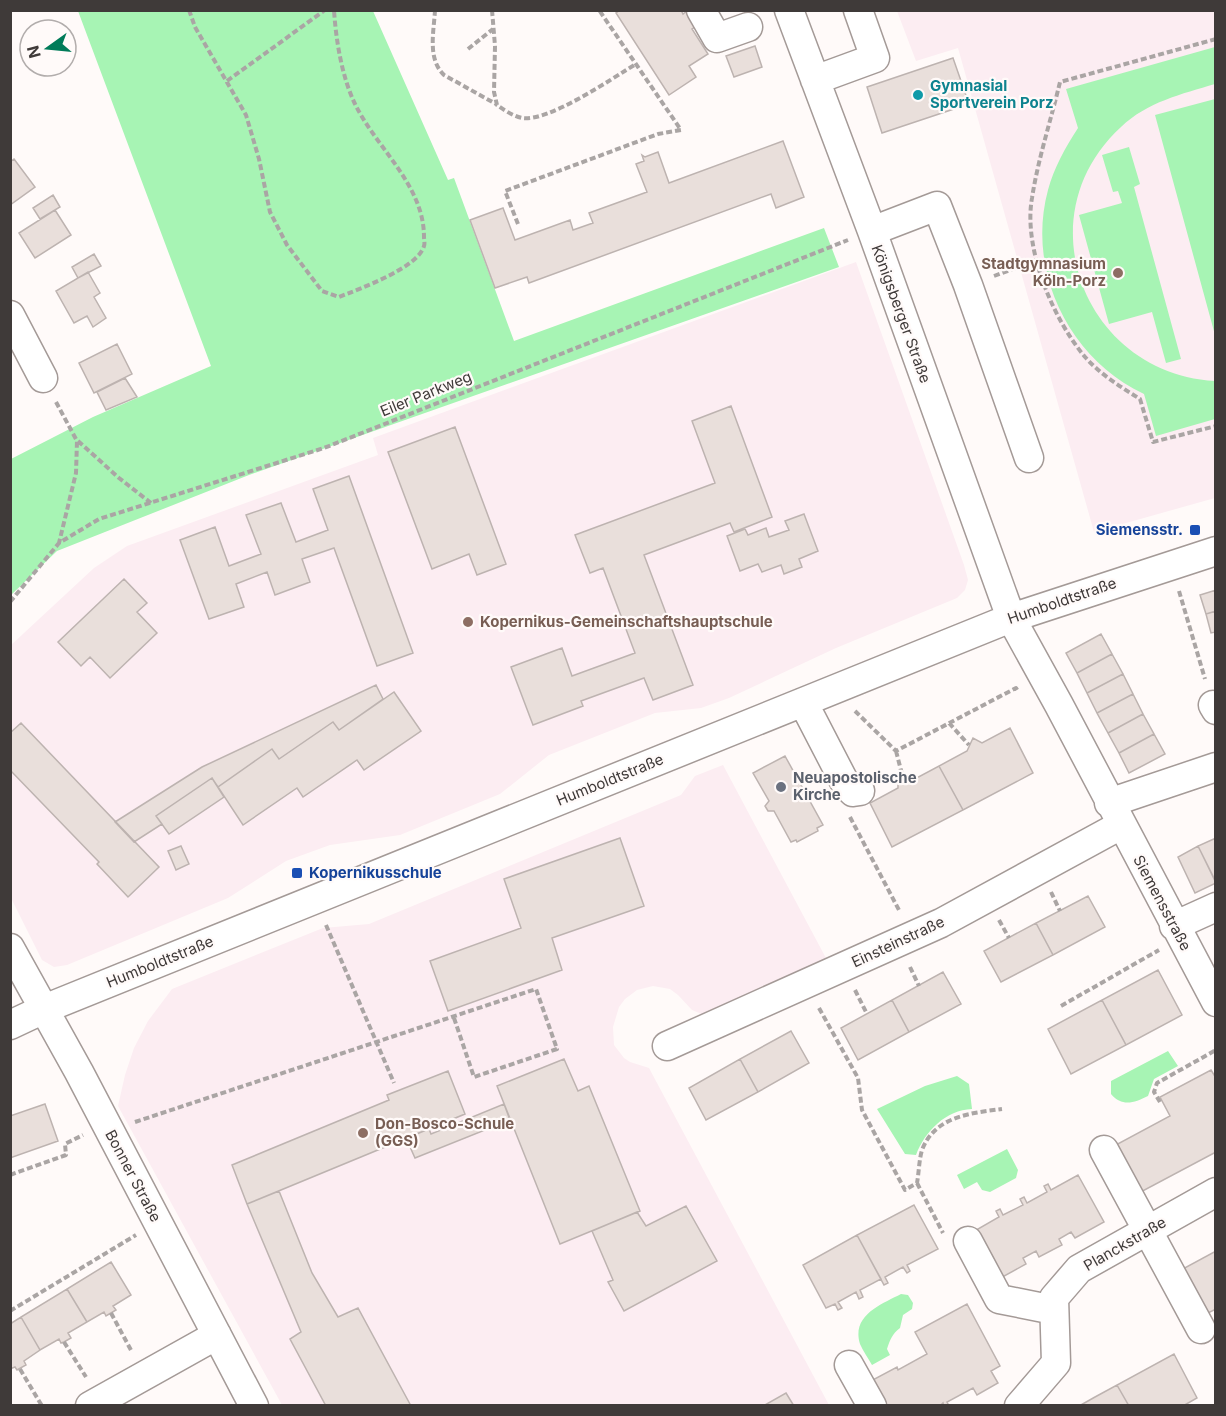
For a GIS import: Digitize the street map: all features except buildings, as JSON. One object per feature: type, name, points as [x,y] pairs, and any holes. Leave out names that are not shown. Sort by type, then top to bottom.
[{"type":"street","points":[[701,10],[717,38],[748,27]]},
{"type":"street","name":"Königsberger Straße","points":[[789,10],[872,231],[1011,618]]},
{"type":"street","points":[[815,80],[875,58],[858,10]]},
{"type":"street","points":[[872,231],[937,206],[968,285],[1029,458]]},
{"type":"street","points":[[10,315],[43,378]]},
{"type":"street","name":"Humboldtstraße","points":[[10,1024],[1011,618],[1215,551]]},
{"type":"street","name":"Siemensstraße","points":[[1011,618],[1215,1002]]},
{"type":"street","points":[[802,702],[846,785],[853,792],[853,800]]},
{"type":"street","points":[[1115,814],[1215,767]]},
{"type":"street","name":"Einsteinstraße","points":[[667,1046],[941,923],[1115,814]]},
{"type":"street","points":[[1178,932],[1215,907]]},
{"type":"street","name":"Bonner Straße","points":[[10,948],[45,1008],[254,1406]]},
{"type":"street","points":[[1104,1150],[1201,1329]]},
{"type":"street","name":"Planckstraße","points":[[1034,1399],[1056,1364],[1054,1298],[1079,1269],[1215,1192]]},
{"type":"street","points":[[968,1241],[999,1299],[1054,1310]]},
{"type":"street","points":[[95,1403],[217,1335]]},
{"type":"street","points":[[849,1365],[872,1406]]},
{"type":"path","points":[[189,10],[195,27],[246,114],[259,159],[270,212],[287,245],[322,291],[339,297],[377,282],[414,260],[424,247],[424,223],[415,195],[365,123],[355,103],[346,80],[334,10]]},
{"type":"path","points":[[227,81],[326,10]]},
{"type":"path","points":[[435,10],[433,55],[437,69],[521,118],[539,117],[557,109],[636,64]]},
{"type":"path","points":[[492,10],[495,46],[494,92],[497,105]]},
{"type":"path","points":[[518,224],[505,191],[658,134],[681,130],[599,10]]},
{"type":"path","points":[[468,49],[493,29]]},
{"type":"path","points":[[1215,39],[1060,82],[1031,199],[1030,230],[1044,287],[1067,334],[1086,359],[1140,399],[1153,442],[1215,426]]},
{"type":"path","name":"Eiler Parkweg","points":[[10,602],[59,543],[99,519],[324,448],[872,231]]},
{"type":"path","points":[[968,285],[1038,260]]},
{"type":"path","points":[[43,378],[77,441],[119,478],[152,502]]},
{"type":"path","points":[[59,543],[76,473],[77,441]]},
{"type":"path","points":[[1171,565],[1214,707]]},
{"type":"path","points":[[843,686],[852,709],[896,751],[903,778]]},
{"type":"path","points":[[896,751],[1016,688],[1023,698]]},
{"type":"path","points":[[949,723],[969,745]]},
{"type":"path","points":[[853,800],[913,936]]},
{"type":"path","points":[[315,900],[394,1083]]},
{"type":"path","points":[[1060,1006],[1178,932]]},
{"type":"path","points":[[806,984],[858,1078],[862,1110],[905,1190],[917,1183],[923,1148],[938,1129],[958,1116],[1002,1109]]},
{"type":"path","points":[[10,1175],[66,1155],[65,1144],[107,1128],[454,1018],[536,989],[557,1049],[474,1077],[454,1018]]},
{"type":"path","points":[[1160,1102],[1154,1092],[1157,1083],[1215,1050]]},
{"type":"path","points":[[10,1311],[157,1222]]},
{"type":"path","points":[[111,1313],[145,1375]]},
{"type":"path","points":[[64,1342],[95,1403]]},
{"type":"path","points":[[20,1369],[42,1406]]},
{"type":"shaded area","name":"Stadtgymnasium Köln-Porz","points":[[897,11],[1215,11],[1215,498],[1094,532],[958,48],[916,61]]},
{"type":"shaded area","name":"Kopernikus-Gemeinschaftshauptschule","points":[[856,262],[964,565],[968,580],[965,590],[957,598],[836,648],[729,698],[701,708],[655,713],[549,755],[500,794],[400,835],[330,845],[286,861],[228,898],[67,965],[54,967],[42,960],[11,898],[10,646],[94,568],[127,546],[378,455],[373,438]]},
{"type":"shaded area","points":[[723,765],[827,960],[704,1015],[692,1010],[670,989],[653,986],[637,990],[619,1007],[613,1027],[614,1045],[630,1062],[649,1068],[829,1405],[282,1405],[118,1106],[134,1048],[148,1021],[172,989],[323,928],[369,924],[681,795],[695,776]]},
{"type":"green space","points":[[78,11],[373,11],[448,180],[454,178],[514,341],[824,228],[839,267],[249,475],[57,551],[11,595],[11,459],[93,417],[211,366]]},
{"type":"green space","points":[[1215,47],[1215,84],[1153,105],[1131,118],[1092,163],[1076,204],[1073,245],[1082,285],[1102,321],[1132,351],[1170,372],[1215,381],[1215,419],[1156,436],[1144,394],[1117,379],[1094,359],[1075,335],[1060,309],[1049,281],[1043,251],[1043,221],[1053,174],[1078,128],[1066,89]]},
{"type":"green space","points":[[1216,99],[1215,335],[1155,115]]},
{"type":"green space","points":[[1129,147],[1140,184],[1134,187],[1181,359],[1166,363],[1152,312],[1109,324],[1079,215],[1122,203],[1118,191],[1113,192],[1102,155]]},
{"type":"green space","points":[[1168,1051],[1178,1066],[1154,1079],[1148,1096],[1124,1102],[1111,1094],[1111,1081]]},
{"type":"green space","points":[[957,1076],[969,1084],[972,1109],[962,1110],[945,1118],[931,1130],[916,1155],[905,1154],[877,1109],[925,1086]]},
{"type":"green space","points":[[1007,1149],[1018,1170],[1016,1178],[990,1192],[982,1190],[977,1182],[964,1189],[957,1175]]},
{"type":"green space","points":[[901,1294],[908,1295],[913,1303],[912,1309],[903,1315],[900,1328],[890,1340],[887,1349],[890,1355],[872,1365],[860,1344],[858,1334],[860,1325],[870,1312]]},
{"type":"place","name":"Gymnasial Sportverein Porz","points":[[918,95]]},
{"type":"place","name":"Stadtgymnasium Köln-Porz","points":[[1118,273]]},
{"type":"place","name":"Siemensstr.","points":[[1195,530]]},
{"type":"place","name":"Kopernikus-Gemeinschaftshauptschule","points":[[468,622]]},
{"type":"place","name":"Neuapostolische Kirche","points":[[781,787]]},
{"type":"place","name":"Kopernikusschule","points":[[297,873]]},
{"type":"place","name":"Don-Bosco-Schule (GGS)","points":[[363,1133]]}]
